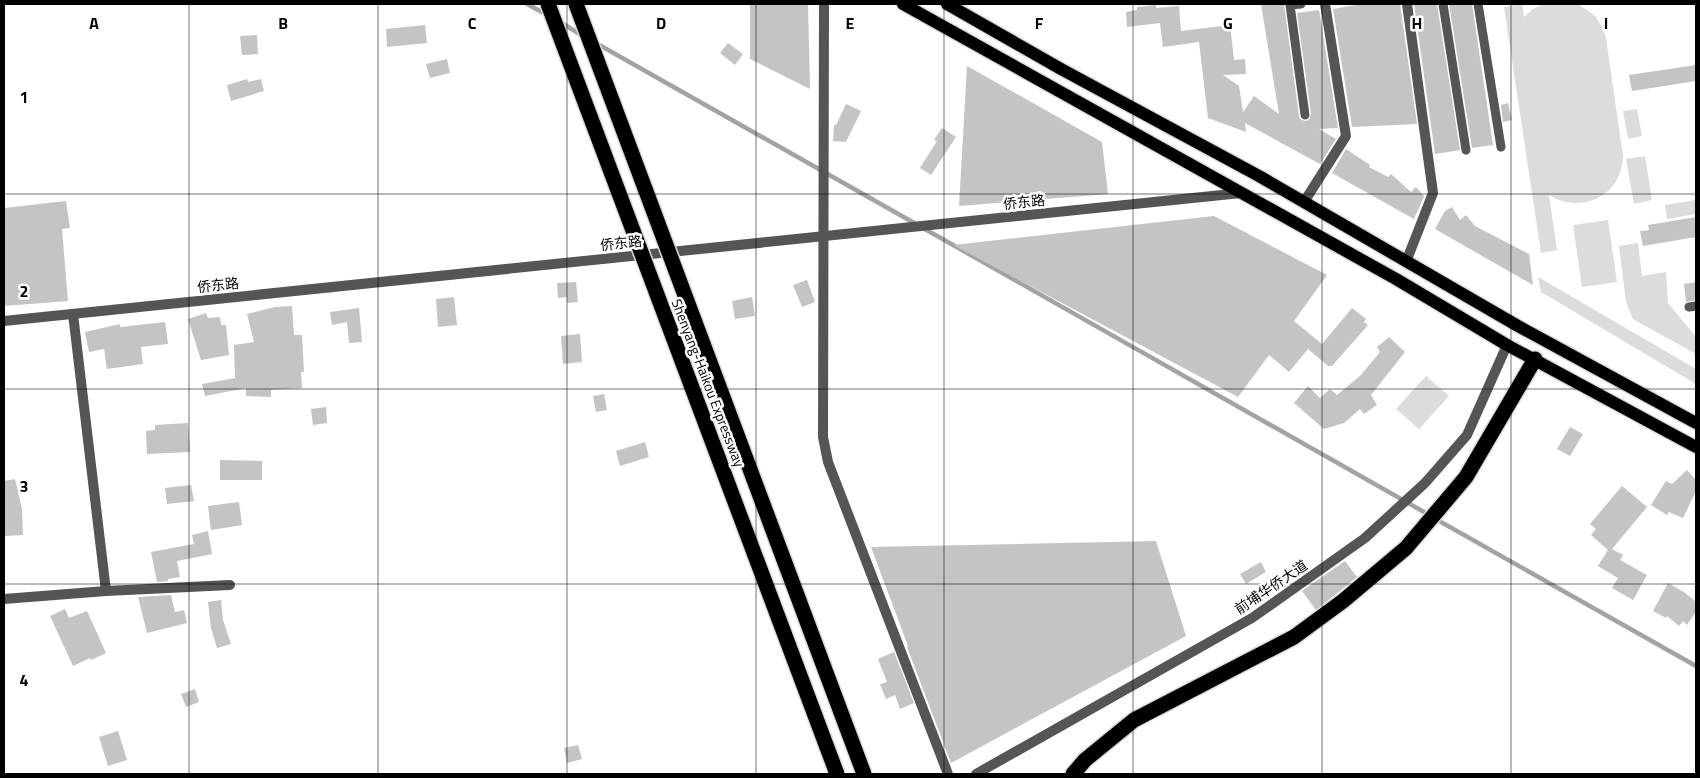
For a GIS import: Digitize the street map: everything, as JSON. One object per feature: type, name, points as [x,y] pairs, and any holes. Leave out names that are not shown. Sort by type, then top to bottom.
[{"type":"highway","name":"Shenyang-Haikou Expressway","points":[[548,4],[837,774]]},
{"type":"highway","name":"Shenyang-Haikou Expressway","points":[[576,4],[864,774]]},
{"type":"highway","points":[[1073,774],[1085,760],[1134,720],[1294,637],[1343,601],[1406,548],[1466,477],[1535,359]]},
{"type":"main road","points":[[903,4],[1396,279],[1507,344],[1696,448]]},
{"type":"main road","points":[[946,4],[1304,202],[1518,326],[1696,423]]},
{"type":"street","points":[[824,4],[823,436],[828,462],[948,774]]},
{"type":"street","points":[[1304,202],[1346,136],[1325,4]]},
{"type":"street","points":[[1406,262],[1433,193],[1407,4]]},
{"type":"street","name":"侨东路","points":[[4,321],[1241,193]]},
{"type":"street","points":[[73,314],[106,591]]},
{"type":"street","name":"前埔华侨大道","points":[[976,774],[1252,618],[1365,538],[1425,483],[1467,435],[1507,344]]},
{"type":"street","points":[[4,599],[106,591],[230,585]]},
{"type":"lane","points":[[1301,4],[1290,5],[1305,115]]},
{"type":"lane","points":[[1443,4],[1466,150]]},
{"type":"lane","points":[[1478,4],[1501,148]]},
{"type":"shaded area","points":[[1522,4],[1524,17],[1533,9],[1544,4],[1577,4],[1596,17],[1606,38],[1623,156],[1621,170],[1616,182],[1598,198],[1587,202],[1574,203],[1562,201],[1549,195],[1557,250],[1541,253],[1504,7]]},
{"type":"shaded area","points":[[1637,109],[1642,136],[1628,139],[1623,111]]},
{"type":"shaded area","points":[[1645,156],[1652,200],[1634,204],[1626,159]]},
{"type":"shaded area","points":[[1696,200],[1696,214],[1667,219],[1665,205]]},
{"type":"shaded area","points":[[1608,220],[1617,282],[1582,287],[1573,225]]},
{"type":"shaded area","points":[[1638,243],[1642,276],[1666,272],[1668,303],[1696,337],[1696,354],[1633,319],[1626,302],[1619,246]]},
{"type":"shaded area","points":[[1538,277],[1696,369],[1696,384],[1541,292]]},
{"type":"shaded area","points":[[1426,376],[1449,396],[1419,429],[1396,409]]},
{"type":"building","points":[[750,4],[808,4],[810,89],[750,59]]},
{"type":"building","points":[[1261,4],[1284,4],[1299,116],[1300,119],[1305,121],[1309,120],[1311,114],[1297,13],[1319,10],[1338,128],[1319,129],[1336,139],[1320,164],[1245,123],[1246,132],[1208,118],[1199,42],[1163,47],[1160,23],[1127,27],[1126,12],[1137,10],[1137,7],[1156,5],[1156,8],[1179,6],[1181,31],[1230,25],[1234,60],[1245,59],[1246,74],[1223,75],[1239,86],[1243,112],[1254,96],[1279,114]]},
{"type":"building","points":[[1361,4],[1400,4],[1417,124],[1352,127],[1333,9]]},
{"type":"building","points":[[1414,4],[1437,4],[1460,150],[1435,154]]},
{"type":"building","points":[[1449,4],[1472,4],[1493,145],[1472,148]]},
{"type":"building","points":[[425,25],[427,43],[387,47],[386,29]]},
{"type":"building","points":[[257,35],[258,54],[242,55],[240,36]]},
{"type":"building","points":[[728,43],[743,54],[735,65],[720,53]]},
{"type":"building","points":[[447,59],[450,73],[430,78],[426,64]]},
{"type":"building","points":[[1696,65],[1696,81],[1632,91],[1629,75]]},
{"type":"building","points":[[967,66],[1102,142],[1108,194],[959,206]]},
{"type":"building","points":[[247,79],[248,82],[261,79],[264,91],[231,101],[227,85]]},
{"type":"building","points":[[1508,103],[1512,120],[1503,122],[1501,105]]},
{"type":"building","points":[[846,104],[861,111],[846,142],[833,141],[834,125],[836,125]]},
{"type":"building","points":[[942,128],[956,137],[931,175],[920,168],[937,141],[934,140]]},
{"type":"building","points":[[1346,149],[1370,165],[1369,167],[1388,177],[1391,174],[1411,192],[1416,187],[1424,196],[1414,219],[1332,173]]},
{"type":"building","points":[[66,201],[70,228],[62,229],[68,301],[4,306],[4,208]]},
{"type":"building","points":[[1452,207],[1460,220],[1466,215],[1475,226],[1529,254],[1533,285],[1435,229],[1445,211]]},
{"type":"building","points":[[1214,216],[1327,275],[1294,321],[1322,344],[1352,308],[1366,319],[1364,322],[1368,325],[1332,366],[1328,366],[1308,349],[1289,372],[1269,355],[1238,397],[953,245]]},
{"type":"building","points":[[1696,217],[1696,237],[1643,246],[1640,231],[1649,230],[1648,225]]},
{"type":"building","points":[[807,280],[815,302],[802,307],[793,285]]},
{"type":"building","points":[[576,282],[578,302],[567,303],[567,297],[558,298],[557,283]]},
{"type":"building","points":[[1696,282],[1696,300],[1686,302],[1684,284]]},
{"type":"building","points":[[454,297],[457,325],[438,327],[436,299]]},
{"type":"building","points":[[752,297],[755,316],[735,319],[732,301]]},
{"type":"building","points":[[292,306],[294,335],[302,335],[304,372],[301,372],[302,388],[271,390],[271,397],[246,396],[246,388],[205,396],[202,384],[235,378],[234,345],[254,342],[247,314],[275,307]]},
{"type":"building","points":[[359,308],[362,342],[349,343],[347,322],[332,325],[330,312]]},
{"type":"building","points":[[206,313],[208,318],[220,317],[221,325],[226,325],[229,355],[201,360],[188,319]]},
{"type":"building","points":[[165,322],[168,344],[141,347],[143,364],[107,369],[104,349],[89,352],[85,332],[120,324],[120,327]]},
{"type":"building","points":[[580,334],[582,362],[563,364],[561,336]]},
{"type":"building","points":[[1389,337],[1405,352],[1371,395],[1377,405],[1364,414],[1360,409],[1344,423],[1324,429],[1294,403],[1308,386],[1320,398],[1330,389],[1337,395],[1360,376],[1380,352],[1377,347]]},
{"type":"building","points":[[604,394],[607,410],[596,412],[593,396]]},
{"type":"building","points":[[326,407],[327,423],[313,425],[311,409]]},
{"type":"building","points":[[188,423],[190,452],[147,454],[146,431],[155,430],[155,425]]},
{"type":"building","points":[[1570,427],[1583,434],[1570,456],[1557,449]]},
{"type":"building","points":[[645,442],[649,457],[620,466],[616,451]]},
{"type":"building","points":[[220,460],[262,461],[262,480],[220,480]]},
{"type":"building","points":[[1687,470],[1696,480],[1696,491],[1683,518],[1669,512],[1667,515],[1651,505],[1666,481],[1672,484]]},
{"type":"building","points":[[15,479],[22,509],[23,535],[4,536],[4,481]]},
{"type":"building","points":[[191,485],[194,501],[167,504],[165,488]]},
{"type":"building","points":[[1622,486],[1647,507],[1612,549],[1623,555],[1620,560],[1647,575],[1633,600],[1612,588],[1618,578],[1598,566],[1608,550],[1591,535],[1596,529],[1590,524]]},
{"type":"building","points":[[239,502],[242,525],[211,530],[208,506]]},
{"type":"building","points":[[208,531],[212,554],[177,561],[180,577],[157,582],[151,552],[194,544],[192,535]]},
{"type":"building","points":[[1156,541],[1186,636],[951,763],[871,547]]},
{"type":"building","points":[[1345,561],[1357,577],[1316,610],[1302,591]]},
{"type":"building","points":[[1261,562],[1266,572],[1246,584],[1240,574]]},
{"type":"building","points":[[1668,583],[1684,592],[1696,602],[1696,612],[1687,625],[1683,621],[1679,626],[1667,616],[1666,618],[1653,611]]},
{"type":"building","points":[[171,595],[175,612],[184,610],[187,623],[147,633],[138,597]]},
{"type":"building","points":[[221,600],[223,620],[231,644],[217,648],[211,628],[208,602]]},
{"type":"building","points":[[65,609],[69,618],[87,611],[106,653],[73,666],[50,616]]},
{"type":"building","points":[[894,652],[914,703],[900,709],[895,695],[886,699],[880,684],[887,682],[878,659]]},
{"type":"building","points":[[195,689],[199,702],[186,707],[181,694]]},
{"type":"building","points":[[118,731],[127,760],[108,766],[99,737]]},
{"type":"building","points":[[578,745],[582,759],[567,763],[564,748]]},
{"type":"waterway","points":[[527,4],[549,16]]},
{"type":"waterway","points":[[560,22],[583,36]]},
{"type":"waterway","points":[[594,42],[916,224]]},
{"type":"waterway","points":[[923,228],[1424,512]]},
{"type":"waterway","points":[[1441,522],[1696,666]]}]
